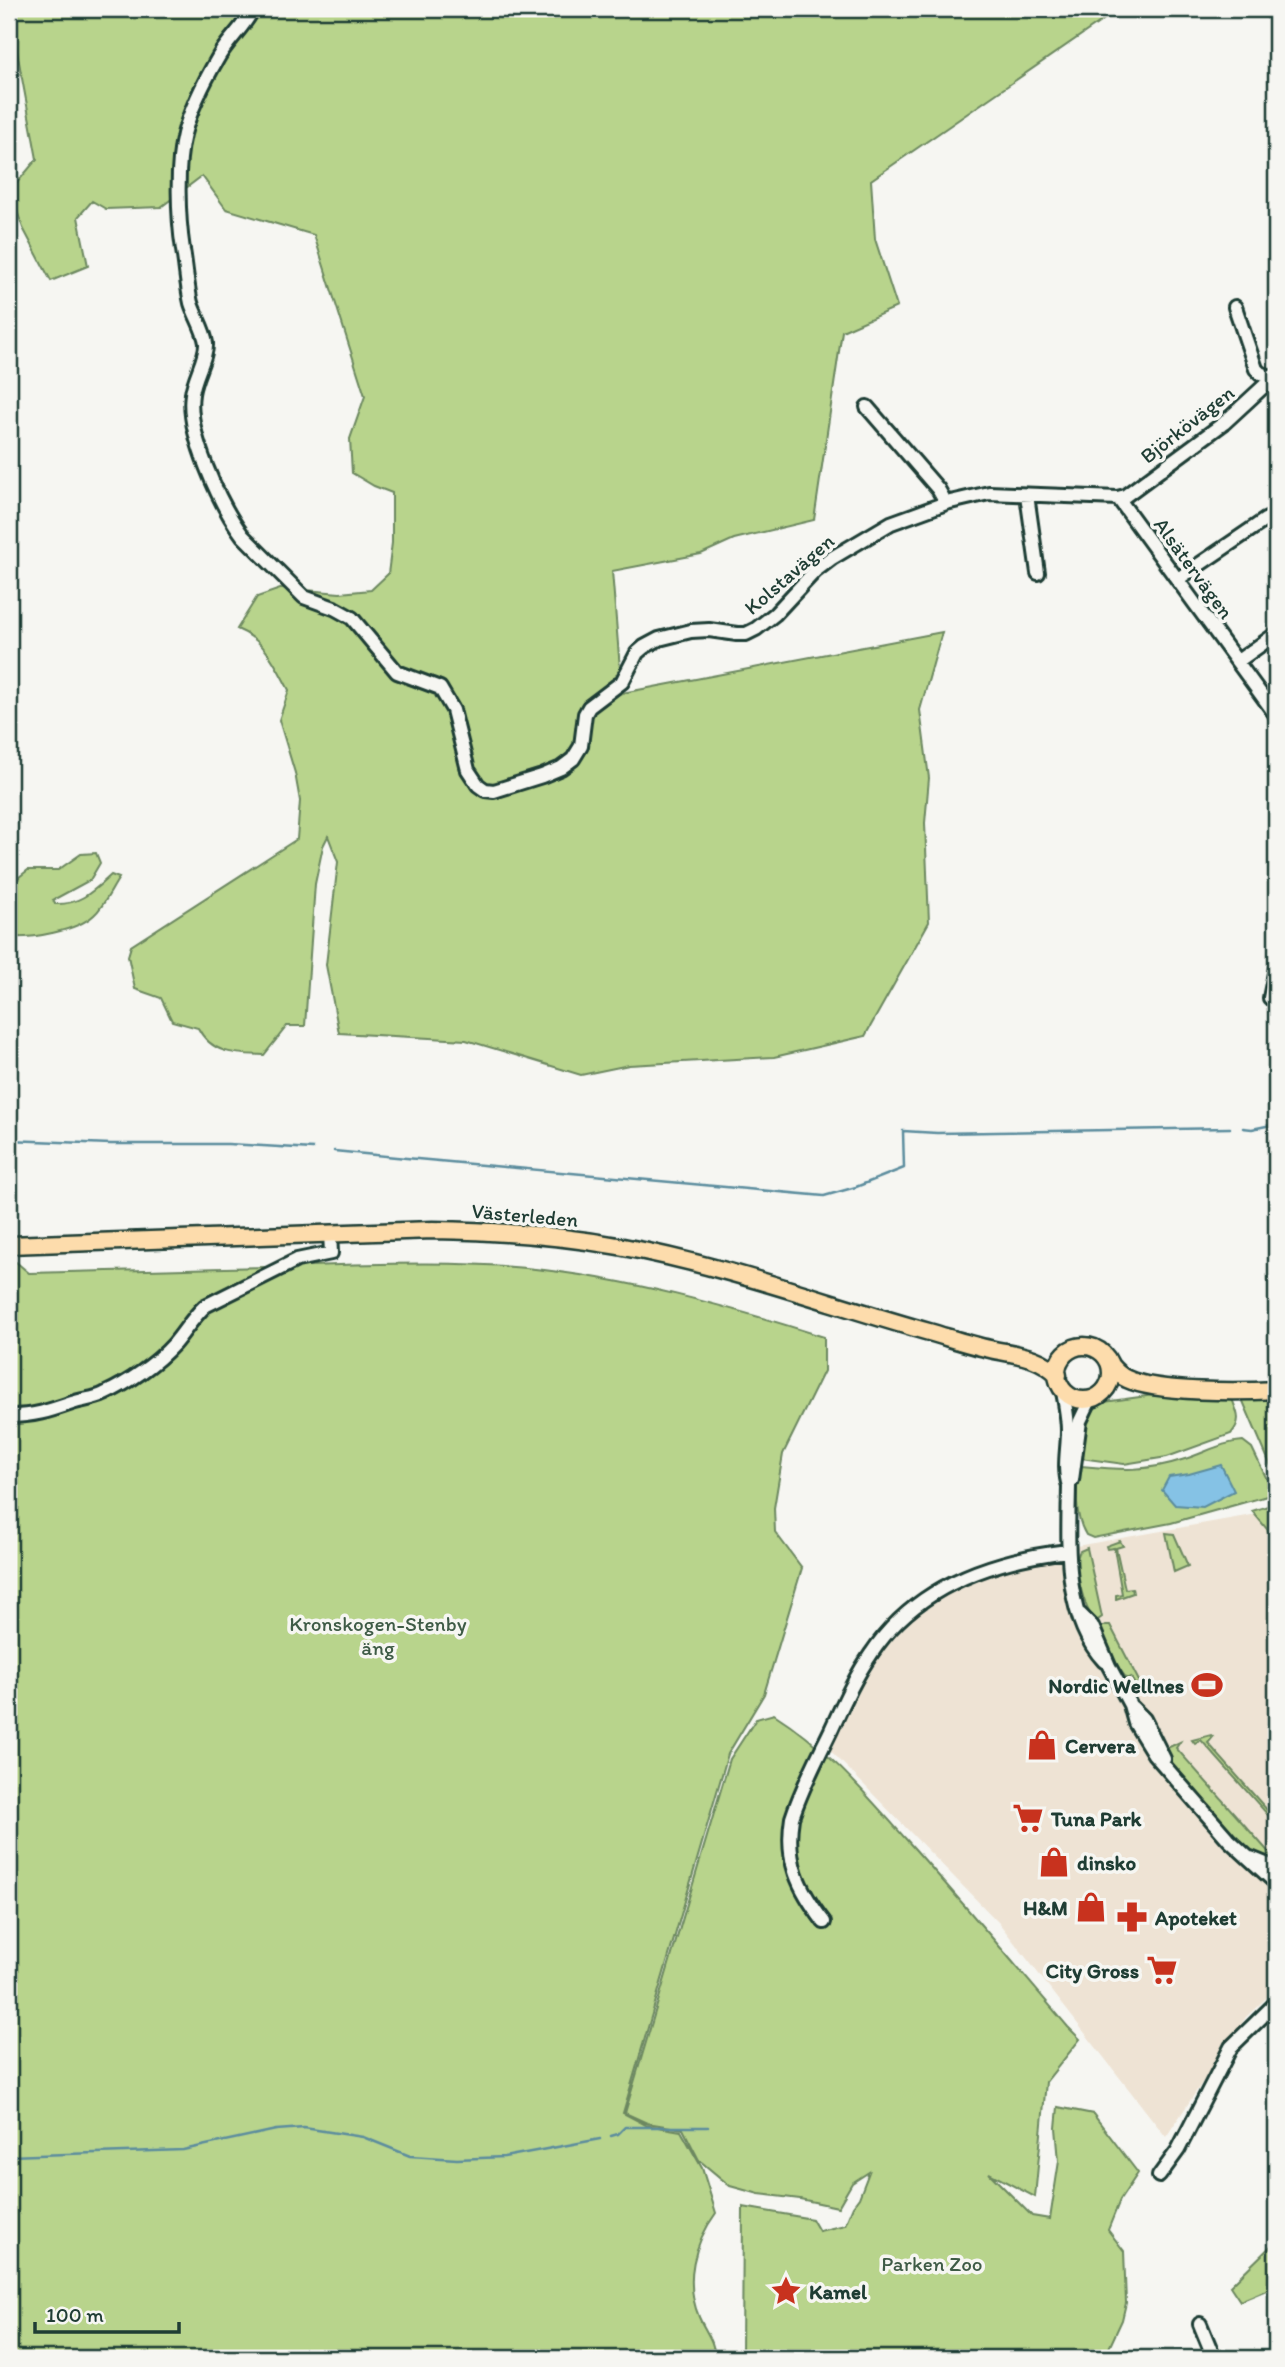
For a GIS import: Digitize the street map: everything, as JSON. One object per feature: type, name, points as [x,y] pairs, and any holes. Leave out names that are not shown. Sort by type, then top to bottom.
[{"type":"main road","name":"Västerleden","points":[[9,1245],[330,1233],[477,1231],[551,1237],[620,1247],[694,1263],[991,1350],[1023,1355],[1043,1363],[1060,1381]]},
{"type":"main road","points":[[1157,1387],[1075,1397],[1060,1381],[1060,1362],[1069,1351],[1080,1346],[1093,1348],[1104,1354],[1110,1365],[1129,1380],[1157,1387],[1223,1391],[1276,1390]]},
{"type":"main road","name":"Västerleden","points":[[1023,1355],[1069,1351]]},
{"type":"main road","points":[[1096,1396],[1107,1387],[1110,1365]]},
{"type":"street","name":"Kolstavägen","points":[[253,9],[219,57],[194,106],[184,135],[179,229],[191,302],[203,332],[206,348],[191,397],[192,423],[199,447],[235,525],[296,590],[313,602],[334,608],[352,618],[397,672],[440,688],[453,710],[468,771],[485,790],[494,791],[542,776],[567,764],[581,746],[584,714],[589,707],[622,682],[637,653],[646,646],[659,639],[691,631],[709,629],[746,634],[756,629],[775,614],[815,571],[839,553],[891,523],[946,503],[989,493],[1118,498]]},
{"type":"street","points":[[1235,307],[1256,369],[1260,373],[1275,376]]},
{"type":"street","name":"Björkövägen","points":[[1118,498],[1125,496],[1224,423],[1275,376]]},
{"type":"street","points":[[867,407],[930,480],[946,503]]},
{"type":"street","points":[[1027,495],[1038,573]]},
{"type":"street","name":"Alsätervägen","points":[[1118,498],[1276,715]]},
{"type":"street","points":[[1178,579],[1276,515]]},
{"type":"street","points":[[1238,662],[1276,634]]},
{"type":"street","points":[[1270,998],[1276,968]]},
{"type":"street","points":[[9,1416],[50,1412],[103,1395],[159,1358],[205,1306],[297,1259],[331,1252],[330,1233]]},
{"type":"street","points":[[1060,1381],[1067,1407],[1065,1475],[1069,1486],[1068,1551],[1072,1588],[1083,1632],[1093,1650],[1109,1666],[1130,1705],[1144,1719],[1168,1769],[1244,1856],[1276,1883]]},
{"type":"street","points":[[1069,1486],[1073,1477],[1080,1420],[1096,1396]]},
{"type":"street","points":[[824,1922],[809,1902],[793,1869],[790,1842],[792,1818],[836,1719],[871,1653],[906,1612],[954,1581],[1002,1563],[1068,1551]]},
{"type":"street","points":[[1244,1856],[1276,1868]]},
{"type":"street","points":[[1159,2176],[1178,2150],[1231,2047],[1276,2003]]},
{"type":"street","points":[[1200,2324],[1214,2358]]},
{"type":"shaded area","points":[[1276,1504],[1276,1883],[1269,1892],[1276,1913],[1276,1989],[1246,2017],[1166,2137],[999,1923],[824,1744],[845,1697],[917,1602],[1020,1556],[1263,1513]]},
{"type":"green space","points":[[9,9],[1119,9],[871,180],[875,239],[897,307],[842,331],[814,520],[734,539],[701,554],[612,571],[622,693],[942,632],[920,710],[929,778],[925,823],[929,922],[865,1036],[774,1057],[629,1065],[581,1075],[466,1040],[339,1033],[326,965],[338,862],[328,836],[323,846],[315,884],[305,1026],[287,1026],[264,1055],[226,1051],[210,1043],[198,1028],[172,1021],[161,998],[135,989],[128,956],[131,946],[297,839],[300,801],[295,773],[279,720],[289,690],[263,647],[237,629],[257,597],[283,588],[340,593],[371,590],[388,574],[392,543],[392,493],[352,473],[350,439],[365,396],[314,235],[226,209],[202,176],[161,207],[106,209],[92,201],[78,217],[88,266],[51,281],[23,228],[10,191],[37,159],[16,46],[9,39]]},
{"type":"green space","points":[[96,853],[100,863],[90,880],[53,900],[55,904],[72,902],[86,896],[111,875],[119,878],[94,915],[77,925],[53,933],[9,937],[9,885],[28,870],[58,870],[81,854]]},
{"type":"green space","name":"Kronskogen-Stenby äng","points":[[16,1262],[29,1273],[415,1264],[526,1268],[640,1286],[824,1337],[824,1371],[783,1454],[774,1508],[775,1532],[802,1568],[764,1694],[728,1754],[623,2113],[646,2125],[681,2131],[702,2168],[716,2213],[697,2250],[692,2290],[699,2317],[712,2342],[715,2358],[9,2358],[9,1263]]},
{"type":"green space","points":[[1154,1395],[1232,1399],[1237,1413],[1237,1425],[1231,1434],[1167,1457],[1124,1464],[1080,1458],[1085,1419],[1097,1403]]},
{"type":"green space","points":[[1276,1398],[1276,1478],[1242,1399]]},
{"type":"green space","points":[[1243,1441],[1252,1448],[1274,1494],[1171,1523],[1093,1538],[1086,1535],[1078,1511],[1079,1467],[1133,1469],[1158,1466],[1228,1443]]},
{"type":"green space","points":[[1276,1504],[1276,1540],[1252,1511]]},
{"type":"green space","points":[[1166,1533],[1174,1534],[1188,1566],[1174,1572]]},
{"type":"green space","points":[[1120,1541],[1123,1546],[1116,1548],[1125,1589],[1132,1588],[1133,1593],[1116,1599],[1116,1595],[1122,1594],[1114,1548],[1107,1549],[1106,1546]]},
{"type":"green space","points":[[1087,1548],[1102,1617],[1095,1622],[1083,1598],[1078,1577],[1080,1551]]},
{"type":"green space","points":[[1110,1625],[1140,1683],[1135,1685],[1131,1677],[1127,1679],[1112,1659],[1097,1630]]},
{"type":"green space","name":"Parken Zoo","points":[[774,1714],[811,1741],[860,1788],[1080,2039],[1046,2082],[1035,2197],[989,2173],[1032,2216],[1050,2219],[1059,2161],[1056,2128],[1058,2107],[1093,2114],[1138,2173],[1120,2200],[1108,2230],[1124,2251],[1126,2303],[1122,2320],[1109,2348],[1112,2358],[742,2358],[743,2207],[812,2219],[819,2231],[845,2225],[869,2172],[852,2183],[838,2207],[759,2194],[730,2186],[699,2160],[683,2129],[647,2123],[625,2113],[730,1759],[756,1719]]},
{"type":"green space","points":[[1211,1735],[1213,1737],[1208,1743],[1276,1820],[1276,1824],[1201,1740],[1195,1744],[1192,1740]]},
{"type":"green space","points":[[1180,1742],[1176,1748],[1273,1857],[1276,1856],[1276,1860],[1272,1863],[1240,1843],[1177,1773],[1165,1749]]},
{"type":"green space","points":[[1276,2241],[1276,2286],[1240,2301],[1230,2286]]},
{"type":"water","points":[[1221,1465],[1234,1491],[1203,1507],[1175,1505],[1162,1490],[1169,1477]]},
{"type":"waterway","points":[[1243,1128],[1276,1124]]},
{"type":"waterway","points":[[334,1151],[824,1196],[904,1168],[903,1131],[937,1133],[1230,1128]]},
{"type":"waterway","points":[[9,1140],[111,1144],[228,1144],[313,1149]]},
{"type":"waterway","points":[[611,2136],[618,2134],[625,2127],[708,2127]]},
{"type":"waterway","points":[[9,2156],[183,2150],[276,2130],[304,2128],[363,2137],[410,2156],[457,2159],[504,2157],[600,2139]]},
{"type":"place","name":"Nordic Wellnes","points":[[1207,1685]]},
{"type":"place","name":"Cervera","points":[[1042,1745]]},
{"type":"place","name":"Tuna Park","points":[[1028,1818]]},
{"type":"place","name":"dinsko","points":[[1054,1862]]},
{"type":"place","name":"H&M","points":[[1091,1907]]},
{"type":"place","name":"Apoteket","points":[[1132,1917]]},
{"type":"place","name":"City Gross","points":[[1162,1970]]},
{"type":"place","name":"Kamel","points":[[786,2291]]}]
